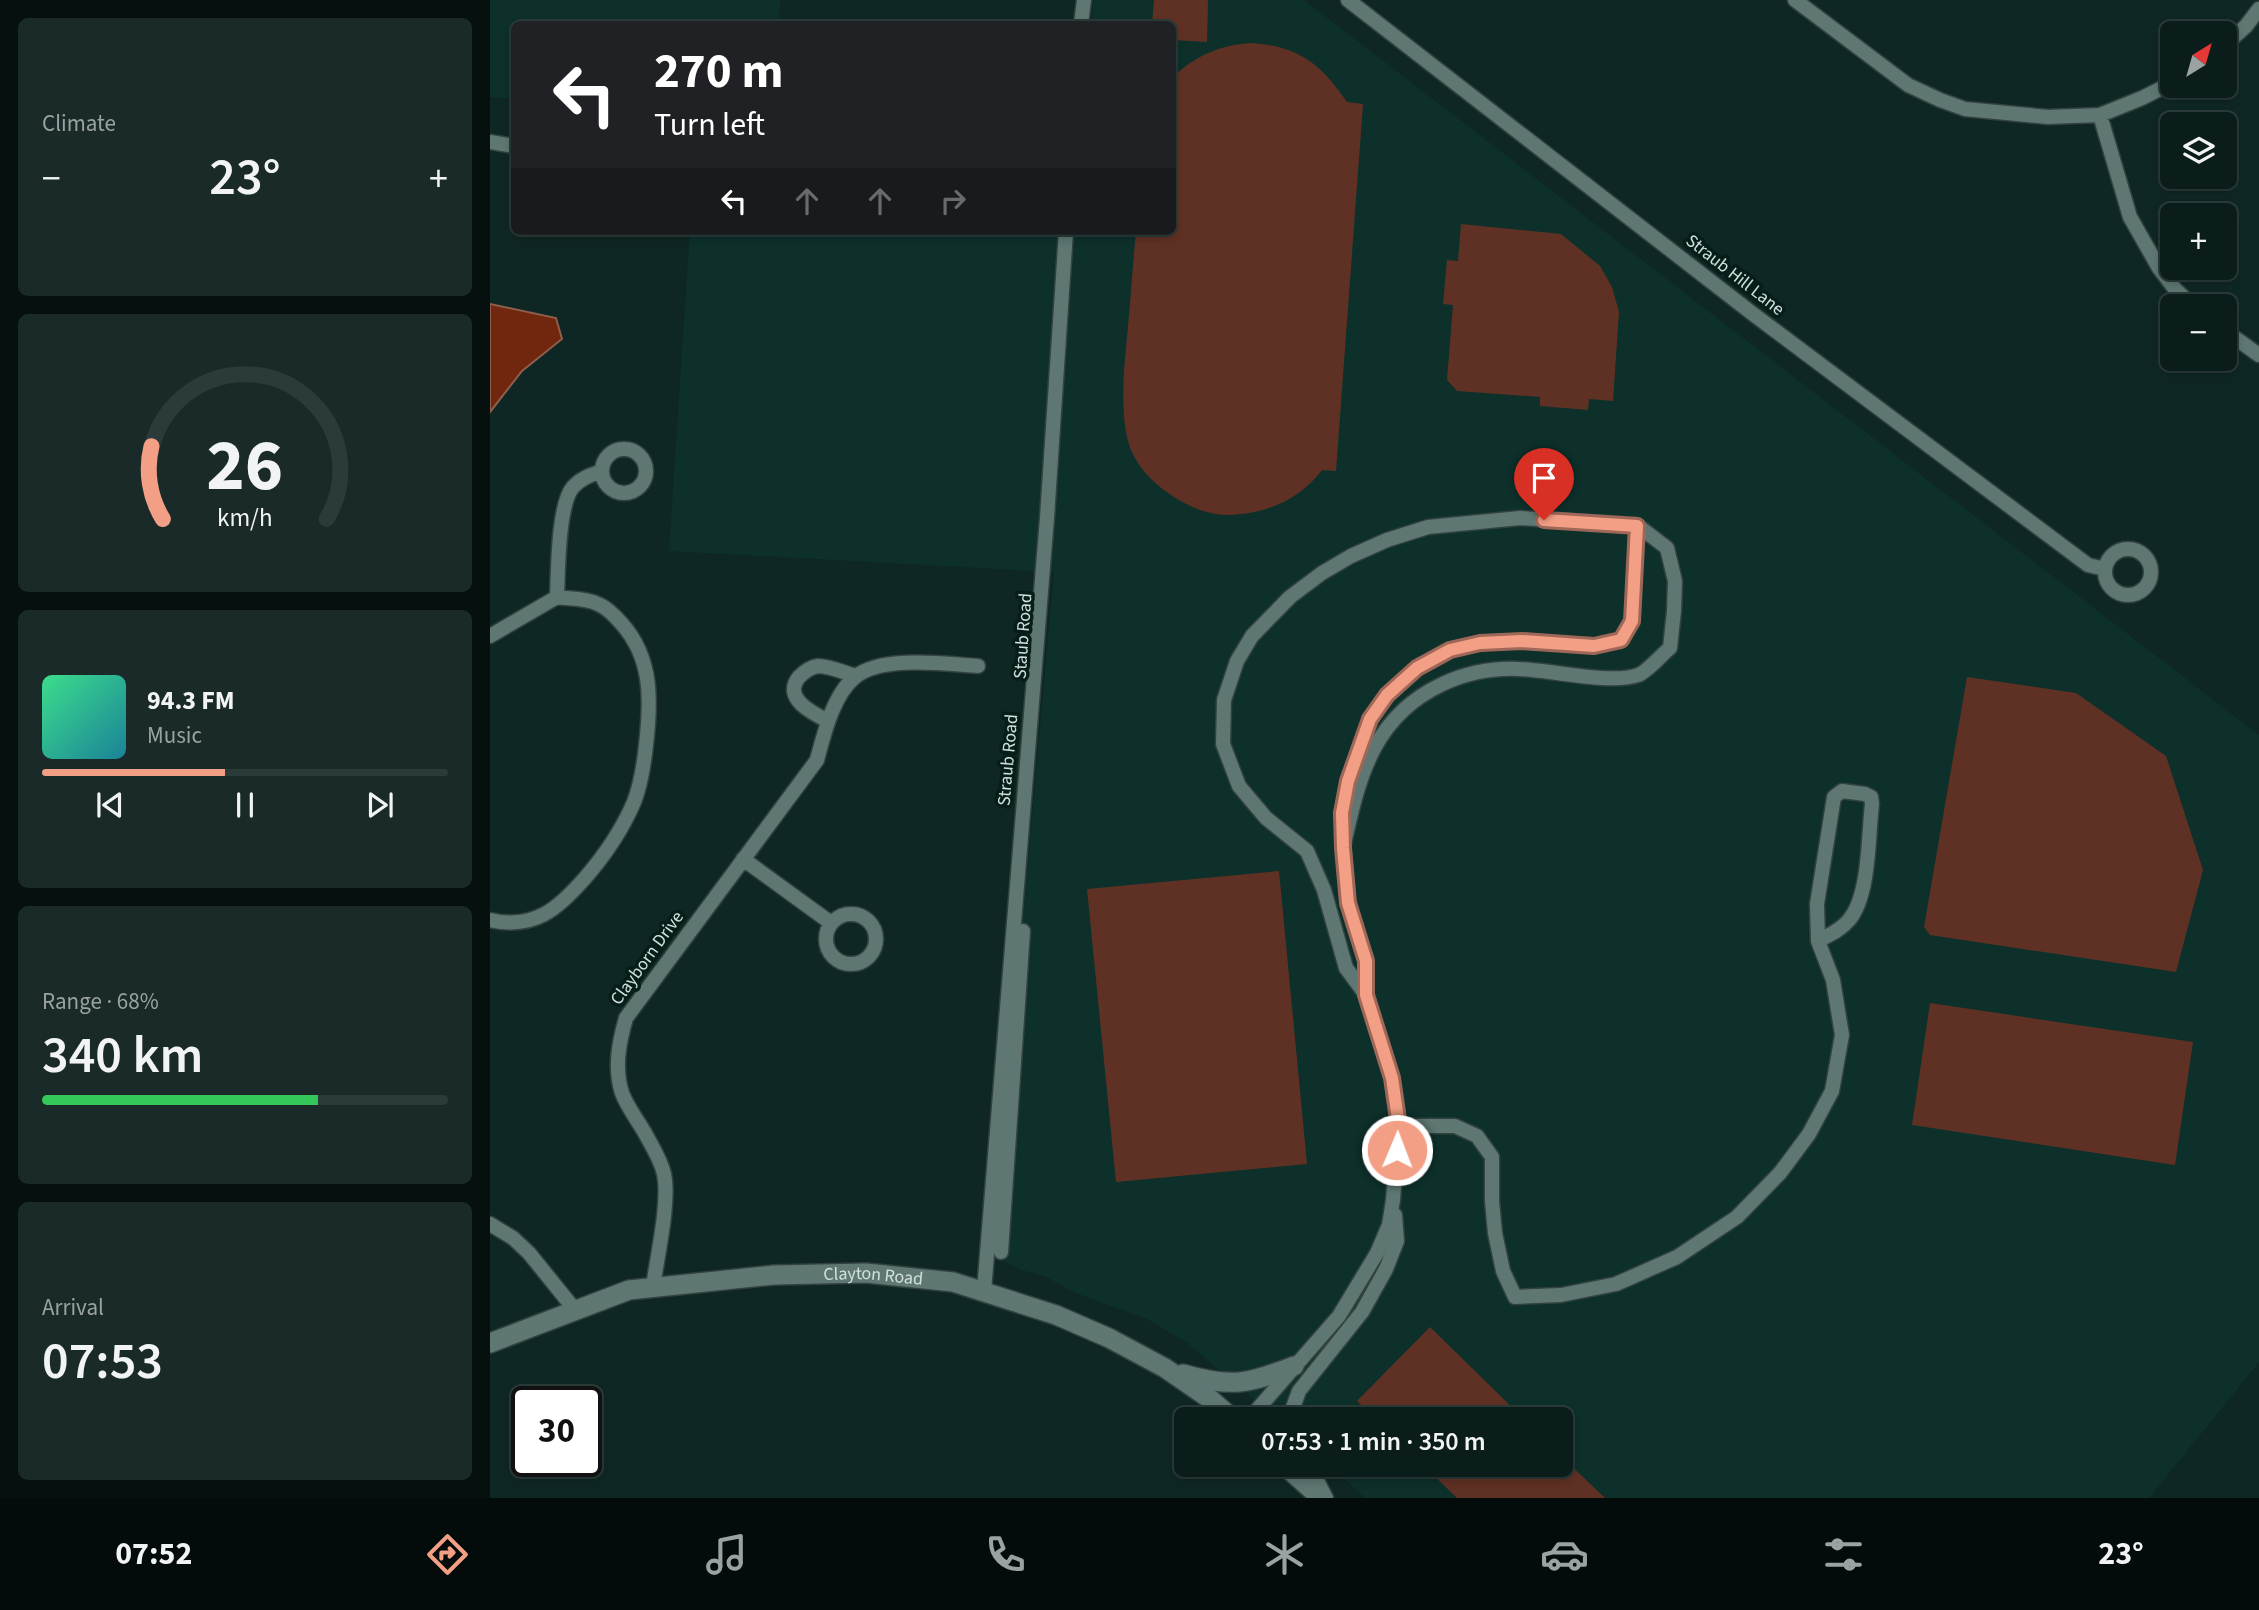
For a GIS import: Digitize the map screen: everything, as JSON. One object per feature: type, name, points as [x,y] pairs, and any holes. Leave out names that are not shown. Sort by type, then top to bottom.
[{"type":"main road","name":"Clayton Road","points":[[490,1343],[629,1290],[774,1275],[866,1273],[953,1282],[1056,1315],[1167,1369],[1219,1407]]},
{"type":"main road","points":[[1167,1369],[1205,1380],[1240,1384],[1262,1379],[1294,1366]]},
{"type":"main road","points":[[1299,1477],[1324,1498]]},
{"type":"street","points":[[1083,21],[1085,0]]},
{"type":"street","name":"Straub Hill Lane","points":[[1348,0],[1764,322],[2088,565],[2105,569]]},
{"type":"street","points":[[1796,0],[1908,85],[1965,109],[2048,117],[2100,115],[2160,89]]},
{"type":"street","points":[[2237,34],[2259,9]]},
{"type":"street","points":[[2100,115],[2130,217],[2159,268],[2180,294]]},
{"type":"street","points":[[490,142],[511,146]]},
{"type":"street","name":"Staub Road","points":[[1001,1252],[1068,235]]},
{"type":"street","name":"Straub Road","points":[[984,1291],[1068,235]]},
{"type":"street","points":[[2237,339],[2259,355]]},
{"type":"street","points":[[556,597],[564,504],[572,488],[586,476],[602,471]]},
{"type":"street","points":[[1343,848],[1359,784],[1376,746],[1391,724],[1412,702],[1438,685],[1467,673],[1497,668],[1610,678],[1639,675],[1670,648],[1675,581],[1667,548],[1637,526],[1520,518],[1428,527],[1387,540],[1322,573],[1290,597],[1252,636],[1237,661],[1224,700],[1223,744],[1239,786],[1266,818],[1307,851],[1324,890],[1346,968],[1366,995]]},
{"type":"street","points":[[1259,1407],[1339,1316],[1377,1253],[1388,1225],[1393,1200],[1399,1126],[1392,1078],[1366,995],[1366,961],[1348,903],[1343,848],[1342,813],[1351,770],[1370,719],[1387,695],[1417,668],[1437,656],[1480,643],[1522,641],[1594,646],[1621,640],[1632,621],[1637,526]]},
{"type":"street","points":[[490,636],[556,597],[599,604],[626,628],[640,650],[649,689],[649,722],[643,769],[635,800],[616,838],[597,864],[559,906],[519,924],[490,920]]},
{"type":"street","points":[[828,721],[808,710],[797,700],[793,690],[796,681],[809,668],[819,666],[856,676],[876,668],[909,662],[978,666]]},
{"type":"street","name":"Clayborn Drive","points":[[653,1287],[666,1190],[658,1156],[622,1094],[618,1074],[620,1039],[626,1018],[817,760],[828,721],[856,676]]},
{"type":"street","points":[[1399,1126],[1455,1126],[1477,1136],[1492,1157],[1495,1233],[1503,1271],[1515,1297],[1561,1295],[1616,1284],[1677,1257],[1737,1217],[1780,1173],[1809,1134],[1832,1091],[1842,1035],[1833,980],[1818,941],[1817,904],[1834,797],[1842,791],[1865,794],[1871,797],[1872,804],[1859,901],[1850,920],[1836,932],[1818,941]]},
{"type":"street","points":[[743,859],[831,923]]},
{"type":"street","points":[[1293,1407],[1299,1391],[1362,1312],[1386,1269],[1397,1241],[1393,1200]]},
{"type":"street","points":[[490,1224],[513,1238],[529,1253],[576,1310]]},
{"type":"street","points":[[1314,1477],[1324,1498]]},
{"type":"shaded area","points":[[490,0],[780,0],[779,21],[511,21],[511,99],[490,97]]},
{"type":"shaded area","points":[[1093,0],[1304,0],[2259,735],[2259,1362],[2149,1498],[1365,1498],[1342,1477],[1573,1477],[1573,1407],[1263,1407],[1186,1342],[1147,1319],[1073,1292],[1047,1277],[1021,1270],[1004,1261],[995,1251],[1054,572],[669,551],[690,235],[1176,235],[1176,21],[1092,21]]},
{"type":"shaded area","points":[[1154,0],[1208,0],[1207,42],[1176,40],[1176,21],[1152,21]]},
{"type":"shaded area","points":[[1251,43],[1296,53],[1318,67],[1347,102],[1363,104],[1336,471],[1322,470],[1302,490],[1279,504],[1253,512],[1225,515],[1184,503],[1160,487],[1142,469],[1129,445],[1125,429],[1124,375],[1136,235],[1176,235],[1176,75],[1190,63],[1229,46]]},
{"type":"shaded area","points":[[1461,224],[1561,234],[1600,266],[1612,287],[1619,312],[1613,401],[1589,399],[1588,410],[1540,406],[1540,397],[1457,391],[1447,380],[1453,305],[1443,304],[1447,260],[1458,261]]},
{"type":"shaded area","points":[[490,304],[556,318],[562,339],[522,371],[490,412]]},
{"type":"shaded area","points":[[1967,677],[2076,693],[2166,756],[2203,870],[2176,972],[1930,935],[1924,927]]},
{"type":"shaded area","points":[[1279,871],[1307,1164],[1116,1182],[1087,889]]},
{"type":"shaded area","points":[[1930,1003],[2193,1042],[2175,1165],[1912,1125]]},
{"type":"shaded area","points":[[1430,1327],[1512,1407],[1363,1407],[1357,1401]]},
{"type":"shaded area","points":[[1573,1467],[1605,1498],[1457,1498],[1435,1477],[1573,1477]]},
{"type":"route","points":[[1397,1150],[1399,1126],[1392,1078],[1366,995],[1366,961],[1348,903],[1342,813],[1348,781],[1370,719],[1387,695],[1417,668],[1437,656],[1480,643],[1522,641],[1594,646],[1621,640],[1632,621],[1637,526],[1544,520]]}]
